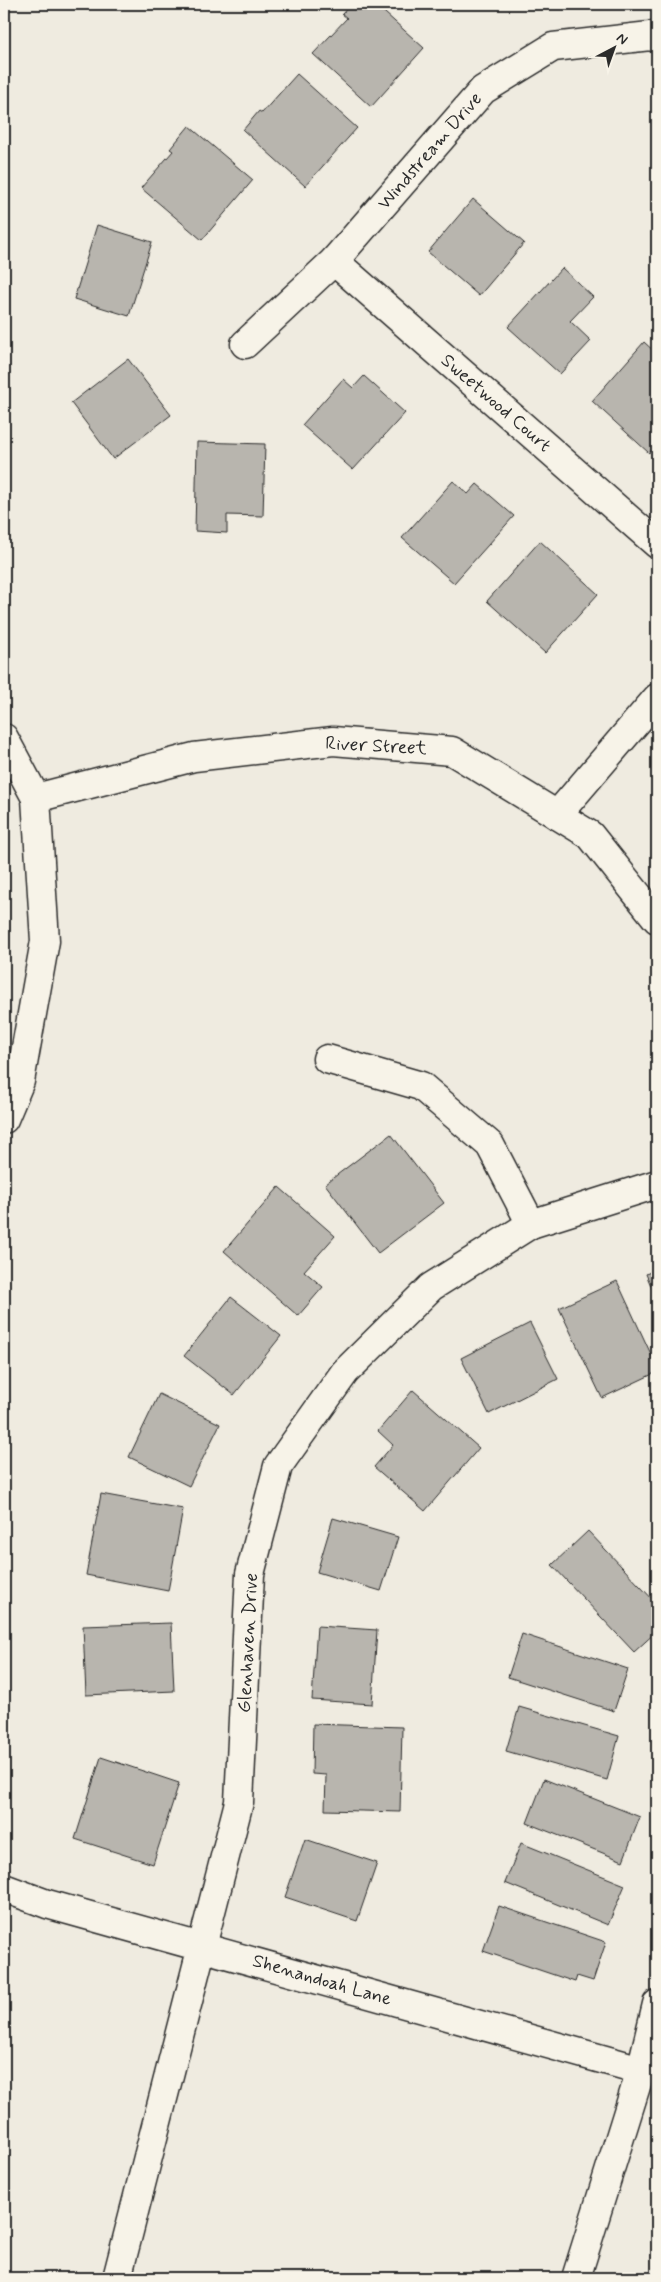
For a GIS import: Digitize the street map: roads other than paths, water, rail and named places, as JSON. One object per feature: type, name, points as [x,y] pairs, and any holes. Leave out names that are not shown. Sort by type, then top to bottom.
[{"type":"street","name":"Windstream Drive","points":[[246,344],[334,261],[483,90],[553,48],[650,36],[657,38]]},
{"type":"street","name":"Sweetwood Court","points":[[334,261],[657,544]]},
{"type":"street","points":[[557,815],[657,698]]},
{"type":"street","points":[[4,738],[36,798],[45,941],[20,1081],[4,1119]]},
{"type":"street","name":"River Street","points":[[36,798],[194,757],[334,741],[452,751],[590,835],[657,919]]},
{"type":"street","points":[[327,1059],[421,1086],[490,1145],[531,1224]]},
{"type":"street","name":"Glenhaven Drive","points":[[117,2278],[239,1802],[250,1574],[278,1466],[346,1372],[431,1287],[531,1224],[657,1184]]},
{"type":"street","name":"Shenandoah Lane","points":[[4,1888],[47,1904],[641,2070]]},
{"type":"street","points":[[576,2278],[641,2070],[657,2004]]}]
